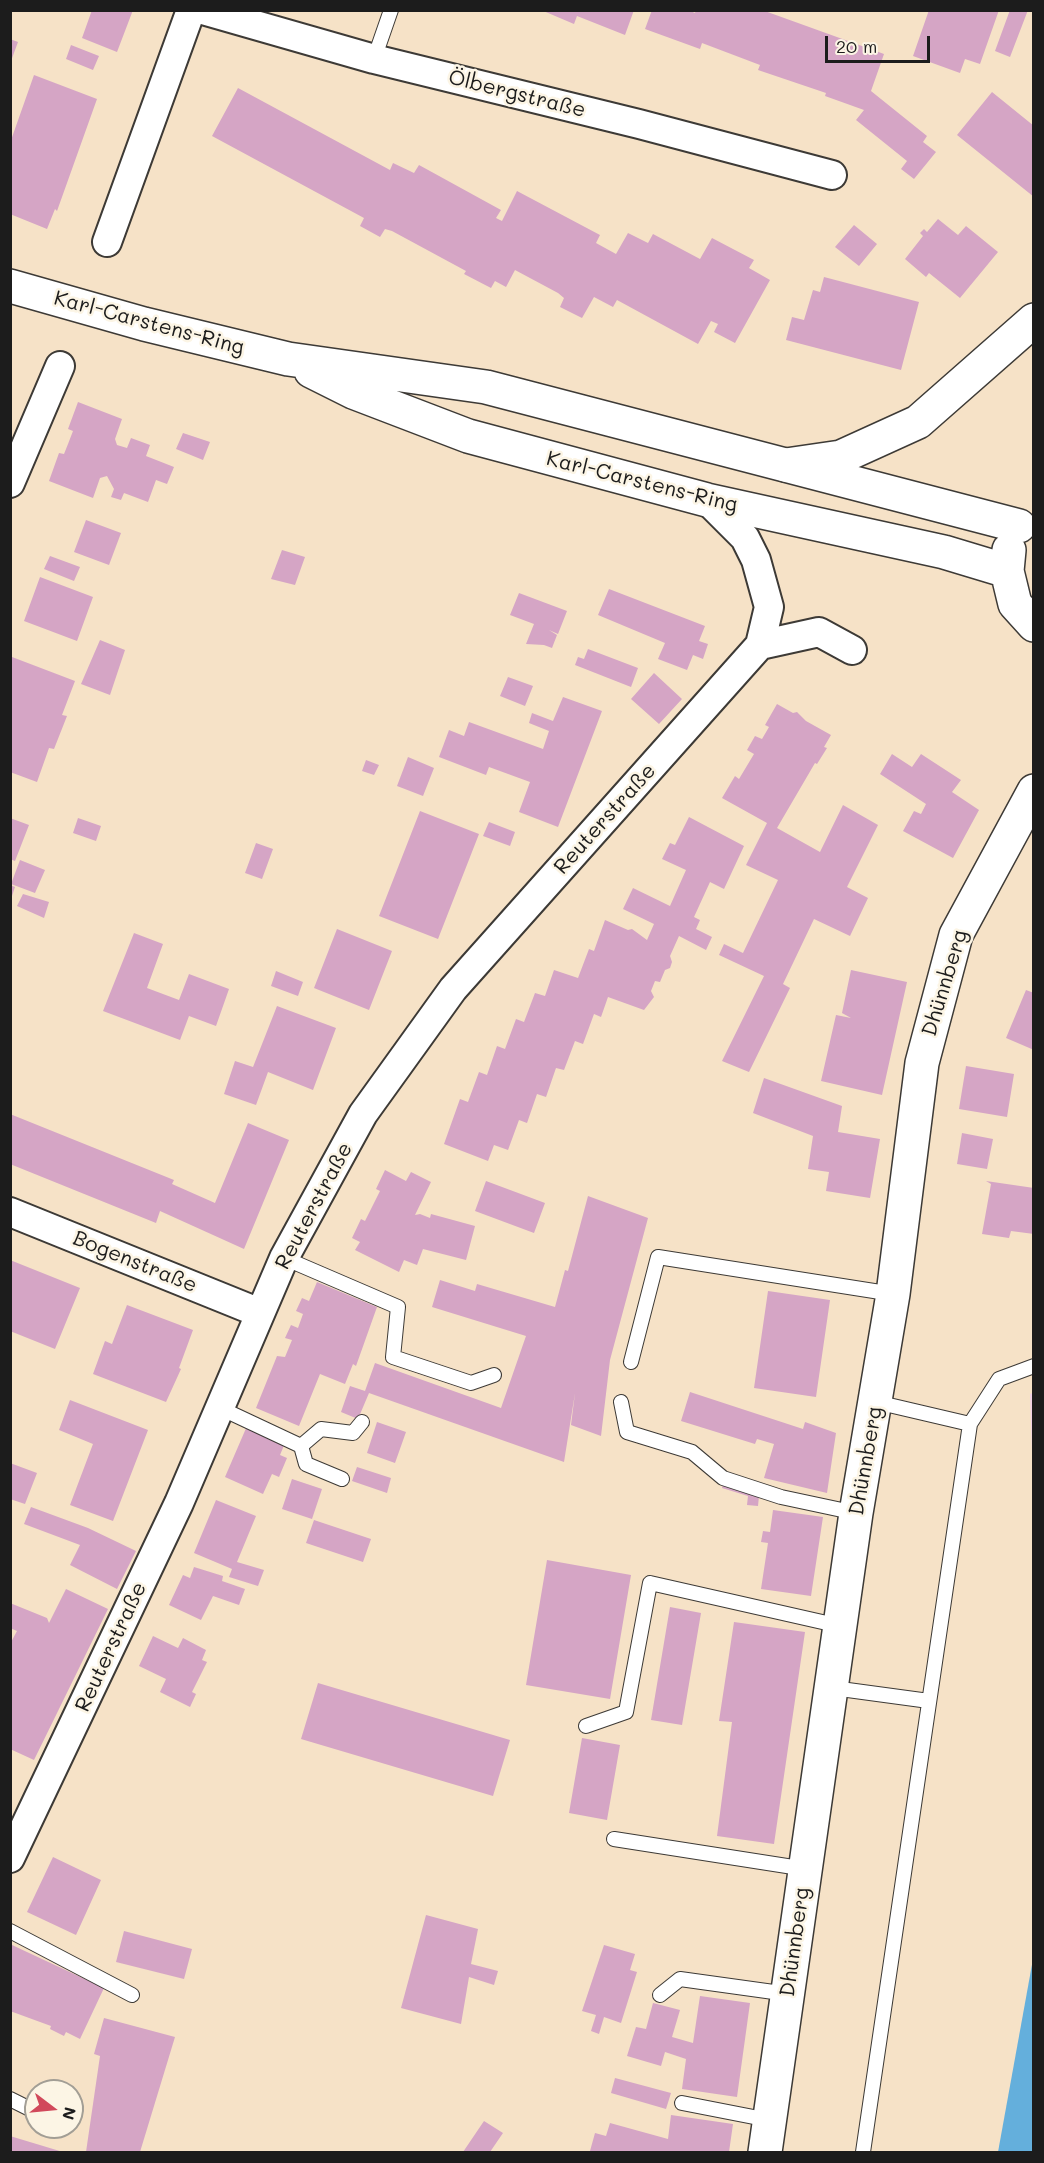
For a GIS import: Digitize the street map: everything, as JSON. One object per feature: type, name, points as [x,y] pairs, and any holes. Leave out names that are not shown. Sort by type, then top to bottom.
[{"type":"main road","name":"Karl-Carstens-Ring","points":[[10,286],[154,326],[288,359],[486,387],[786,465],[1026,518]]},
{"type":"main road","points":[[786,465],[841,457],[918,422],[1034,320]]},
{"type":"main road","name":"Karl-Carstens-Ring","points":[[288,359],[353,392],[468,436],[707,500],[944,552],[1007,572]]},
{"type":"main road","points":[[1026,518],[1010,548],[1007,572],[1015,604],[1034,625]]},
{"type":"main road","name":"Dhünnberg","points":[[765,2152],[833,1688],[856,1513],[893,1294],[922,1063],[956,935],[1034,791]]},
{"type":"street","points":[[107,242],[190,10]]},
{"type":"street","name":"Ölbergstraße","points":[[202,10],[374,59],[639,124],[832,175]]},
{"type":"street","points":[[10,483],[60,366]]},
{"type":"street","name":"Reuterstraße","points":[[10,1858],[154,1555],[284,1258],[363,1114],[453,989],[760,645],[769,607],[756,560],[745,538],[707,500]]},
{"type":"street","points":[[760,645],[819,632],[852,650]]},
{"type":"street","name":"Bogenstraße","points":[[10,1212],[260,1313]]},
{"type":"lane","points":[[374,59],[391,10]]},
{"type":"lane","points":[[631,1362],[658,1257],[893,1294]]},
{"type":"lane","points":[[284,1258],[398,1307],[393,1357],[471,1383],[494,1375]]},
{"type":"lane","points":[[863,2152],[970,1424],[999,1380],[1034,1366]]},
{"type":"lane","points":[[621,1402],[627,1432],[692,1452],[723,1478],[781,1497],[856,1513]]},
{"type":"lane","points":[[876,1402],[970,1424]]},
{"type":"lane","points":[[220,1408],[301,1446],[306,1464],[342,1479]]},
{"type":"lane","points":[[301,1446],[321,1429],[352,1433],[362,1422]]},
{"type":"lane","points":[[586,1726],[626,1712],[650,1583],[840,1626]]},
{"type":"lane","points":[[833,1688],[929,1701]]},
{"type":"lane","points":[[614,1839],[806,1869]]},
{"type":"lane","points":[[10,1931],[132,1995]]},
{"type":"lane","points":[[660,1995],[680,1979],[788,1994]]},
{"type":"lane","points":[[10,2099],[24,2106]]},
{"type":"lane","points":[[682,2103],[769,2120]]},
{"type":"shaded area","points":[[1034,1393],[1033,1482],[1030,1394]]},
{"type":"water","points":[[1033,1959],[1033,2152],[998,2152]]},
{"type":"building","points":[[92,10],[133,10],[117,52],[82,38]]},
{"type":"building","points":[[541,10],[634,10],[625,35],[577,16],[574,24]]},
{"type":"building","points":[[652,10],[688,10],[695,13],[696,10],[762,10],[884,54],[871,91],[927,136],[923,142],[936,152],[914,179],[901,169],[907,161],[856,120],[864,110],[825,96],[826,93],[758,70],[760,65],[702,43],[700,49],[645,29]]},
{"type":"building","points":[[929,10],[999,10],[980,64],[965,59],[960,73],[913,56]]},
{"type":"building","points":[[1010,10],[1028,10],[1010,57],[995,51]]},
{"type":"building","points":[[10,39],[18,42],[11,61],[10,60]]},
{"type":"building","points":[[71,45],[99,56],[93,70],[66,59]]},
{"type":"building","points":[[34,75],[97,99],[57,211],[55,209],[47,229],[10,214],[10,143]]},
{"type":"building","points":[[238,88],[390,170],[393,163],[414,173],[419,165],[501,210],[496,218],[502,221],[517,191],[600,235],[596,243],[616,254],[628,233],[648,243],[653,234],[700,259],[712,238],[754,260],[749,268],[770,280],[735,343],[714,332],[718,324],[711,321],[698,344],[617,300],[613,307],[594,297],[582,318],[560,307],[564,298],[558,293],[515,270],[506,287],[495,281],[491,288],[464,274],[466,271],[392,231],[385,229],[380,237],[360,226],[364,218],[212,136]]},
{"type":"building","points":[[992,92],[1034,126],[1034,197],[957,135]]},
{"type":"building","points":[[938,219],[958,235],[966,226],[998,252],[960,298],[929,273],[926,277],[905,259],[923,236],[920,233],[924,229],[927,232]]},
{"type":"building","points":[[854,225],[877,244],[859,266],[835,247]]},
{"type":"building","points":[[824,277],[919,302],[901,370],[786,340],[792,317],[804,320],[813,290],[820,292]]},
{"type":"building","points":[[78,402],[122,419],[115,439],[117,445],[127,448],[131,438],[150,445],[146,456],[174,467],[167,484],[156,480],[148,502],[124,493],[121,500],[111,497],[114,489],[107,476],[100,478],[93,498],[49,481],[59,453],[64,454],[73,431],[68,429]]},
{"type":"building","points":[[183,433],[210,442],[203,460],[176,449]]},
{"type":"building","points":[[86,520],[121,533],[109,565],[74,552]]},
{"type":"building","points":[[282,550],[305,557],[295,585],[271,579]]},
{"type":"building","points":[[50,556],[80,567],[74,581],[44,569]]},
{"type":"building","points":[[40,577],[93,597],[77,641],[24,621]]},
{"type":"building","points":[[609,589],[705,626],[699,641],[708,644],[703,659],[693,655],[687,670],[658,659],[665,643],[598,615]]},
{"type":"building","points":[[519,593],[567,611],[558,634],[549,630],[557,635],[552,648],[526,644],[534,624],[510,615]]},
{"type":"building","points":[[100,640],[125,650],[110,695],[81,684]]},
{"type":"building","points":[[588,649],[638,668],[631,687],[575,665],[578,657],[584,659]]},
{"type":"building","points":[[12,657],[75,681],[62,715],[67,716],[54,749],[49,748],[37,782],[10,772]]},
{"type":"building","points":[[654,673],[682,699],[659,724],[631,699]]},
{"type":"building","points":[[508,677],[533,686],[525,706],[500,696]]},
{"type":"building","points":[[563,697],[602,711],[558,827],[519,812],[530,782],[489,767],[486,775],[439,757],[449,730],[464,736],[469,722],[543,749],[549,731],[529,723],[532,713],[553,721]]},
{"type":"building","points":[[777,704],[793,713],[797,712],[806,721],[831,735],[824,747],[827,748],[817,764],[815,763],[777,828],[820,852],[843,805],[878,825],[847,887],[868,898],[850,936],[814,919],[783,984],[790,988],[749,1072],[722,1061],[764,976],[719,955],[724,944],[743,953],[778,880],[746,865],[767,823],[722,798],[735,776],[739,779],[754,754],[747,750],[755,736],[762,739],[769,727],[765,725]]},
{"type":"building","points":[[892,754],[912,767],[921,754],[961,780],[952,792],[979,810],[953,858],[903,831],[914,811],[921,814],[926,804],[880,774]]},
{"type":"building","points":[[408,757],[434,768],[423,796],[397,786]]},
{"type":"building","points":[[366,760],[379,765],[374,775],[362,771]]},
{"type":"building","points":[[420,811],[479,834],[438,939],[379,916]]},
{"type":"building","points":[[689,817],[744,846],[724,889],[710,882],[694,917],[700,920],[696,929],[712,937],[706,950],[679,936],[670,956],[672,962],[670,968],[665,970],[660,982],[655,981],[651,991],[654,997],[644,1010],[608,997],[601,1017],[594,1014],[583,1044],[575,1041],[564,1070],[556,1068],[546,1097],[537,1094],[527,1123],[519,1120],[508,1150],[494,1145],[488,1161],[444,1144],[460,1099],[468,1102],[479,1072],[487,1075],[497,1046],[505,1049],[516,1019],[524,1022],[535,993],[545,996],[554,970],[578,978],[589,949],[594,951],[605,920],[628,930],[632,929],[647,940],[654,924],[623,909],[633,888],[670,906],[686,870],[662,859],[670,843],[675,845]]},
{"type":"building","points":[[10,818],[29,825],[15,861],[10,859]]},
{"type":"building","points":[[78,818],[101,826],[96,841],[73,833]]},
{"type":"building","points":[[489,822],[515,832],[510,846],[483,836]]},
{"type":"building","points":[[256,843],[273,849],[262,879],[245,873]]},
{"type":"building","points":[[20,860],[45,870],[35,893],[11,884]]},
{"type":"building","points":[[10,885],[15,887],[11,899],[10,899]]},
{"type":"building","points":[[23,894],[49,902],[44,918],[17,906]]},
{"type":"building","points":[[337,929],[392,951],[369,1010],[314,988]]},
{"type":"building","points":[[134,933],[163,944],[147,988],[179,1000],[189,974],[229,989],[216,1026],[189,1016],[180,1040],[103,1011]]},
{"type":"building","points":[[851,970],[907,982],[882,1095],[821,1081],[836,1015],[851,1018],[842,1013]]},
{"type":"building","points":[[276,971],[303,982],[298,996],[271,986]]},
{"type":"building","points":[[1026,990],[1034,993],[1034,1050],[1006,1038]]},
{"type":"building","points":[[277,1006],[336,1028],[313,1090],[268,1072],[256,1105],[224,1094],[235,1061],[253,1067]]},
{"type":"building","points":[[966,1066],[1014,1074],[1007,1117],[959,1109]]},
{"type":"building","points":[[764,1078],[842,1106],[838,1132],[880,1139],[870,1198],[826,1191],[829,1172],[808,1169],[813,1136],[753,1113]]},
{"type":"building","points":[[10,1114],[174,1180],[172,1184],[215,1203],[248,1123],[289,1140],[244,1249],[160,1211],[156,1223],[10,1164]]},
{"type":"building","points":[[962,1133],[993,1139],[987,1169],[957,1164]]},
{"type":"building","points":[[385,1170],[406,1181],[411,1172],[431,1182],[415,1215],[420,1214],[430,1218],[431,1214],[475,1226],[466,1260],[423,1249],[417,1265],[404,1260],[399,1272],[355,1250],[360,1242],[352,1238],[361,1219],[365,1221],[380,1191],[376,1189]]},
{"type":"building","points":[[486,1181],[545,1203],[534,1233],[475,1211]]},
{"type":"building","points":[[986,1181],[1034,1188],[1034,1234],[1011,1231],[1009,1238],[982,1234],[991,1184]]},
{"type":"building","points":[[588,1196],[648,1218],[610,1360],[601,1436],[571,1425],[575,1393],[564,1462],[369,1393],[358,1419],[341,1412],[350,1386],[365,1391],[375,1363],[501,1408],[526,1336],[432,1307],[440,1280],[475,1291],[477,1284],[555,1307],[565,1270],[568,1271]]},
{"type":"building","points":[[10,1260],[80,1288],[55,1349],[10,1331]]},
{"type":"building","points":[[317,1282],[377,1307],[356,1366],[353,1364],[345,1384],[320,1374],[299,1426],[256,1408],[277,1356],[285,1357],[292,1340],[285,1338],[291,1325],[298,1328],[303,1314],[296,1311],[302,1298],[309,1301]]},
{"type":"building","points":[[768,1291],[830,1300],[816,1397],[754,1388]]},
{"type":"building","points":[[127,1305],[193,1330],[179,1368],[181,1369],[166,1402],[93,1374],[105,1341],[112,1344]]},
{"type":"building","points":[[690,1392],[803,1429],[805,1422],[836,1433],[827,1493],[764,1478],[774,1444],[757,1439],[755,1444],[681,1421]]},
{"type":"building","points":[[70,1400],[148,1430],[113,1521],[70,1505],[93,1444],[59,1430]]},
{"type":"building","points":[[377,1422],[406,1432],[395,1463],[367,1453]]},
{"type":"building","points":[[247,1426],[285,1443],[280,1455],[287,1458],[279,1477],[272,1474],[263,1494],[225,1477]]},
{"type":"building","points":[[10,1463],[37,1473],[25,1504],[10,1499]]},
{"type":"building","points":[[357,1467],[391,1478],[387,1493],[352,1481]]},
{"type":"building","points":[[292,1479],[322,1489],[312,1519],[282,1509]]},
{"type":"building","points":[[723,1483],[759,1496],[758,1506],[747,1505],[748,1496],[722,1488]]},
{"type":"building","points":[[216,1500],[256,1516],[237,1562],[264,1570],[258,1586],[229,1577],[232,1569],[194,1553]]},
{"type":"building","points":[[31,1507],[88,1528],[136,1551],[117,1589],[70,1565],[80,1545],[24,1524]]},
{"type":"building","points":[[773,1510],[823,1517],[811,1596],[761,1589],[768,1543],[761,1542],[763,1531],[770,1532]]},
{"type":"building","points":[[314,1520],[371,1539],[363,1562],[306,1543]]},
{"type":"building","points":[[547,1560],[631,1575],[610,1699],[526,1685]]},
{"type":"building","points":[[194,1567],[223,1576],[222,1581],[245,1589],[239,1605],[213,1596],[201,1620],[169,1605],[183,1575],[190,1578]]},
{"type":"building","points":[[66,1589],[108,1609],[34,1760],[10,1749],[10,1644],[17,1631],[10,1628],[10,1603],[47,1618],[49,1623]]},
{"type":"building","points":[[670,1607],[701,1613],[682,1725],[651,1720]]},
{"type":"building","points":[[734,1622],[805,1632],[774,1844],[717,1836],[732,1722],[719,1721]]},
{"type":"building","points":[[153,1636],[178,1648],[183,1638],[206,1650],[202,1660],[207,1662],[192,1692],[196,1694],[190,1707],[160,1692],[166,1679],[139,1666]]},
{"type":"building","points":[[318,1683],[510,1740],[493,1796],[301,1739]]},
{"type":"building","points":[[582,1738],[620,1745],[607,1820],[569,1813]]},
{"type":"building","points":[[53,1857],[101,1880],[76,1935],[27,1912]]},
{"type":"building","points":[[426,1915],[478,1929],[471,1964],[498,1971],[494,1985],[469,1977],[461,2024],[401,2008]]},
{"type":"building","points":[[124,1931],[192,1949],[184,1979],[116,1962]]},
{"type":"building","points":[[12,1945],[104,1988],[80,2039],[66,2032],[64,2036],[50,2029],[51,2026],[10,2011]]},
{"type":"building","points":[[604,1945],[635,1954],[630,1970],[637,1972],[621,2023],[604,2017],[599,2034],[591,2031],[596,2015],[582,2011]]},
{"type":"building","points":[[700,1996],[750,2003],[737,2097],[682,2089],[686,2059],[665,2052],[661,2066],[627,2056],[636,2027],[646,2029],[653,2003],[680,2010],[672,2037],[693,2043]]},
{"type":"building","points":[[104,2018],[175,2037],[140,2152],[86,2152],[100,2056],[94,2054]]},
{"type":"building","points":[[615,2078],[671,2093],[666,2109],[611,2093]]},
{"type":"building","points":[[671,2115],[733,2124],[729,2152],[590,2151],[595,2133],[606,2136],[610,2123],[668,2139]]},
{"type":"building","points":[[484,2121],[503,2133],[490,2152],[463,2152]]},
{"type":"building","points":[[10,2136],[63,2152],[10,2152]]}]
